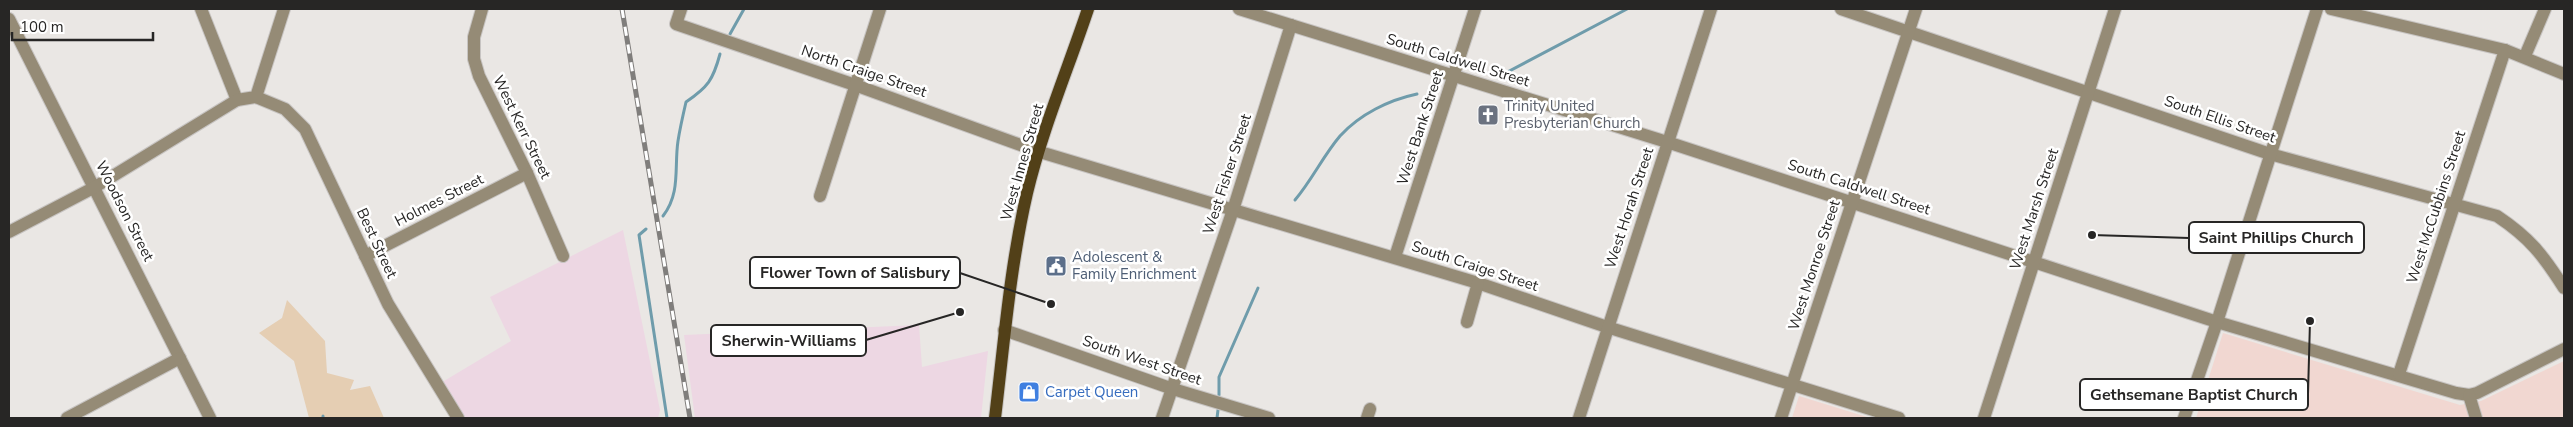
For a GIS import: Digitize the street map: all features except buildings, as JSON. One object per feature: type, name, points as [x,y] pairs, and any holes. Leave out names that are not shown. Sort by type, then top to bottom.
[{"type":"main road","name":"West Innes Street","points":[[995,418],[1004,330],[1019,230],[1040,152],[1088,9]]},
{"type":"street","points":[[201,9],[237,100]]},
{"type":"street","points":[[9,232],[95,187],[237,100],[256,97],[284,9]]},
{"type":"street","name":"West Kerr Street","points":[[482,9],[474,37],[474,59],[479,76],[527,173],[564,256]]},
{"type":"street","name":"North Craige Street","points":[[681,9],[676,24],[855,85],[1040,152]]},
{"type":"street","points":[[820,196],[880,9]]},
{"type":"street","name":"South Caldwell Street","points":[[1239,9],[1667,142],[2217,322],[2399,374],[2456,394],[2469,395]]},
{"type":"street","name":"West Bank Street","points":[[1396,258],[1475,9]]},
{"type":"street","name":"West Horah Street","points":[[1580,418],[1607,328],[1711,9]]},
{"type":"street","name":"South Ellis Street","points":[[1841,9],[1909,30],[2270,154],[2455,203],[2496,216],[2522,233],[2543,255],[2564,288]]},
{"type":"street","name":"West Monroe Street","points":[[1781,418],[1916,9]]},
{"type":"street","name":"West Marsh Street","points":[[1984,418],[2115,9]]},
{"type":"street","points":[[2184,418],[2217,322],[2316,9]]},
{"type":"street","points":[[2331,9],[2505,50],[2525,56],[2564,74]]},
{"type":"street","points":[[2525,56],[2545,9]]},
{"type":"street","name":"Woodson Street","points":[[9,19],[210,418]]},
{"type":"street","name":"West Fisher Street","points":[[1162,418],[1233,210],[1291,25]]},
{"type":"street","name":"West McCubbins Street","points":[[2399,374],[2505,50]]},
{"type":"street","name":"Best Street","points":[[256,97],[285,108],[305,128],[388,304],[458,418]]},
{"type":"street","name":"South Craige Street","points":[[1040,152],[1478,283],[1607,328],[1899,418]]},
{"type":"street","name":"Holmes Street","points":[[366,256],[527,173]]},
{"type":"street","points":[[1467,322],[1478,283]]},
{"type":"street","name":"South West Street","points":[[1004,330],[1173,388],[1269,418]]},
{"type":"street","points":[[2476,418],[2469,395],[2564,349]]},
{"type":"street","points":[[67,418],[180,358]]},
{"type":"shaded area","points":[[623,230],[660,410],[658,418],[462,418],[439,384],[511,341],[490,297]]},
{"type":"shaded area","points":[[287,300],[325,341],[327,373],[354,380],[350,390],[370,386],[384,418],[309,418],[294,361],[259,333],[282,318]]},
{"type":"shaded area","points":[[919,325],[922,367],[988,351],[981,418],[695,418],[684,335]]},
{"type":"shaded area","points":[[2223,333],[2460,405],[2481,401],[2564,361],[2564,418],[2196,418]]},
{"type":"shaded area","points":[[1799,396],[1870,418],[1792,418]]},
{"type":"waterway","points":[[730,34],[744,9]]},
{"type":"waterway","points":[[1498,77],[1627,9]]},
{"type":"waterway","points":[[663,216],[669,207],[675,189],[678,141],[686,102],[700,92],[709,82],[720,54]]},
{"type":"waterway","points":[[1295,200],[1334,144],[1348,128],[1386,104],[1417,94]]},
{"type":"waterway","points":[[646,229],[639,235],[667,418]]},
{"type":"waterway","points":[[1219,395],[1219,377],[1258,288]]},
{"type":"waterway","points":[[1217,418],[1218,410]]},
{"type":"railway","points":[[622,9],[690,418]]},
{"type":"place","name":"Trinity United Presbyterian Church","points":[[1488,115]]},
{"type":"place","name":"Saint Phillips Church","points":[[2092,235]]},
{"type":"place","name":"Adolescent & Family Enrichment","points":[[1056,266]]},
{"type":"place","name":"Flower Town of Salisbury","points":[[1051,304]]},
{"type":"place","name":"Sherwin-Williams","points":[[960,312]]},
{"type":"place","name":"Gethsemane Baptist Church","points":[[2310,321]]},
{"type":"place","name":"Carpet Queen","points":[[1029,392]]}]
